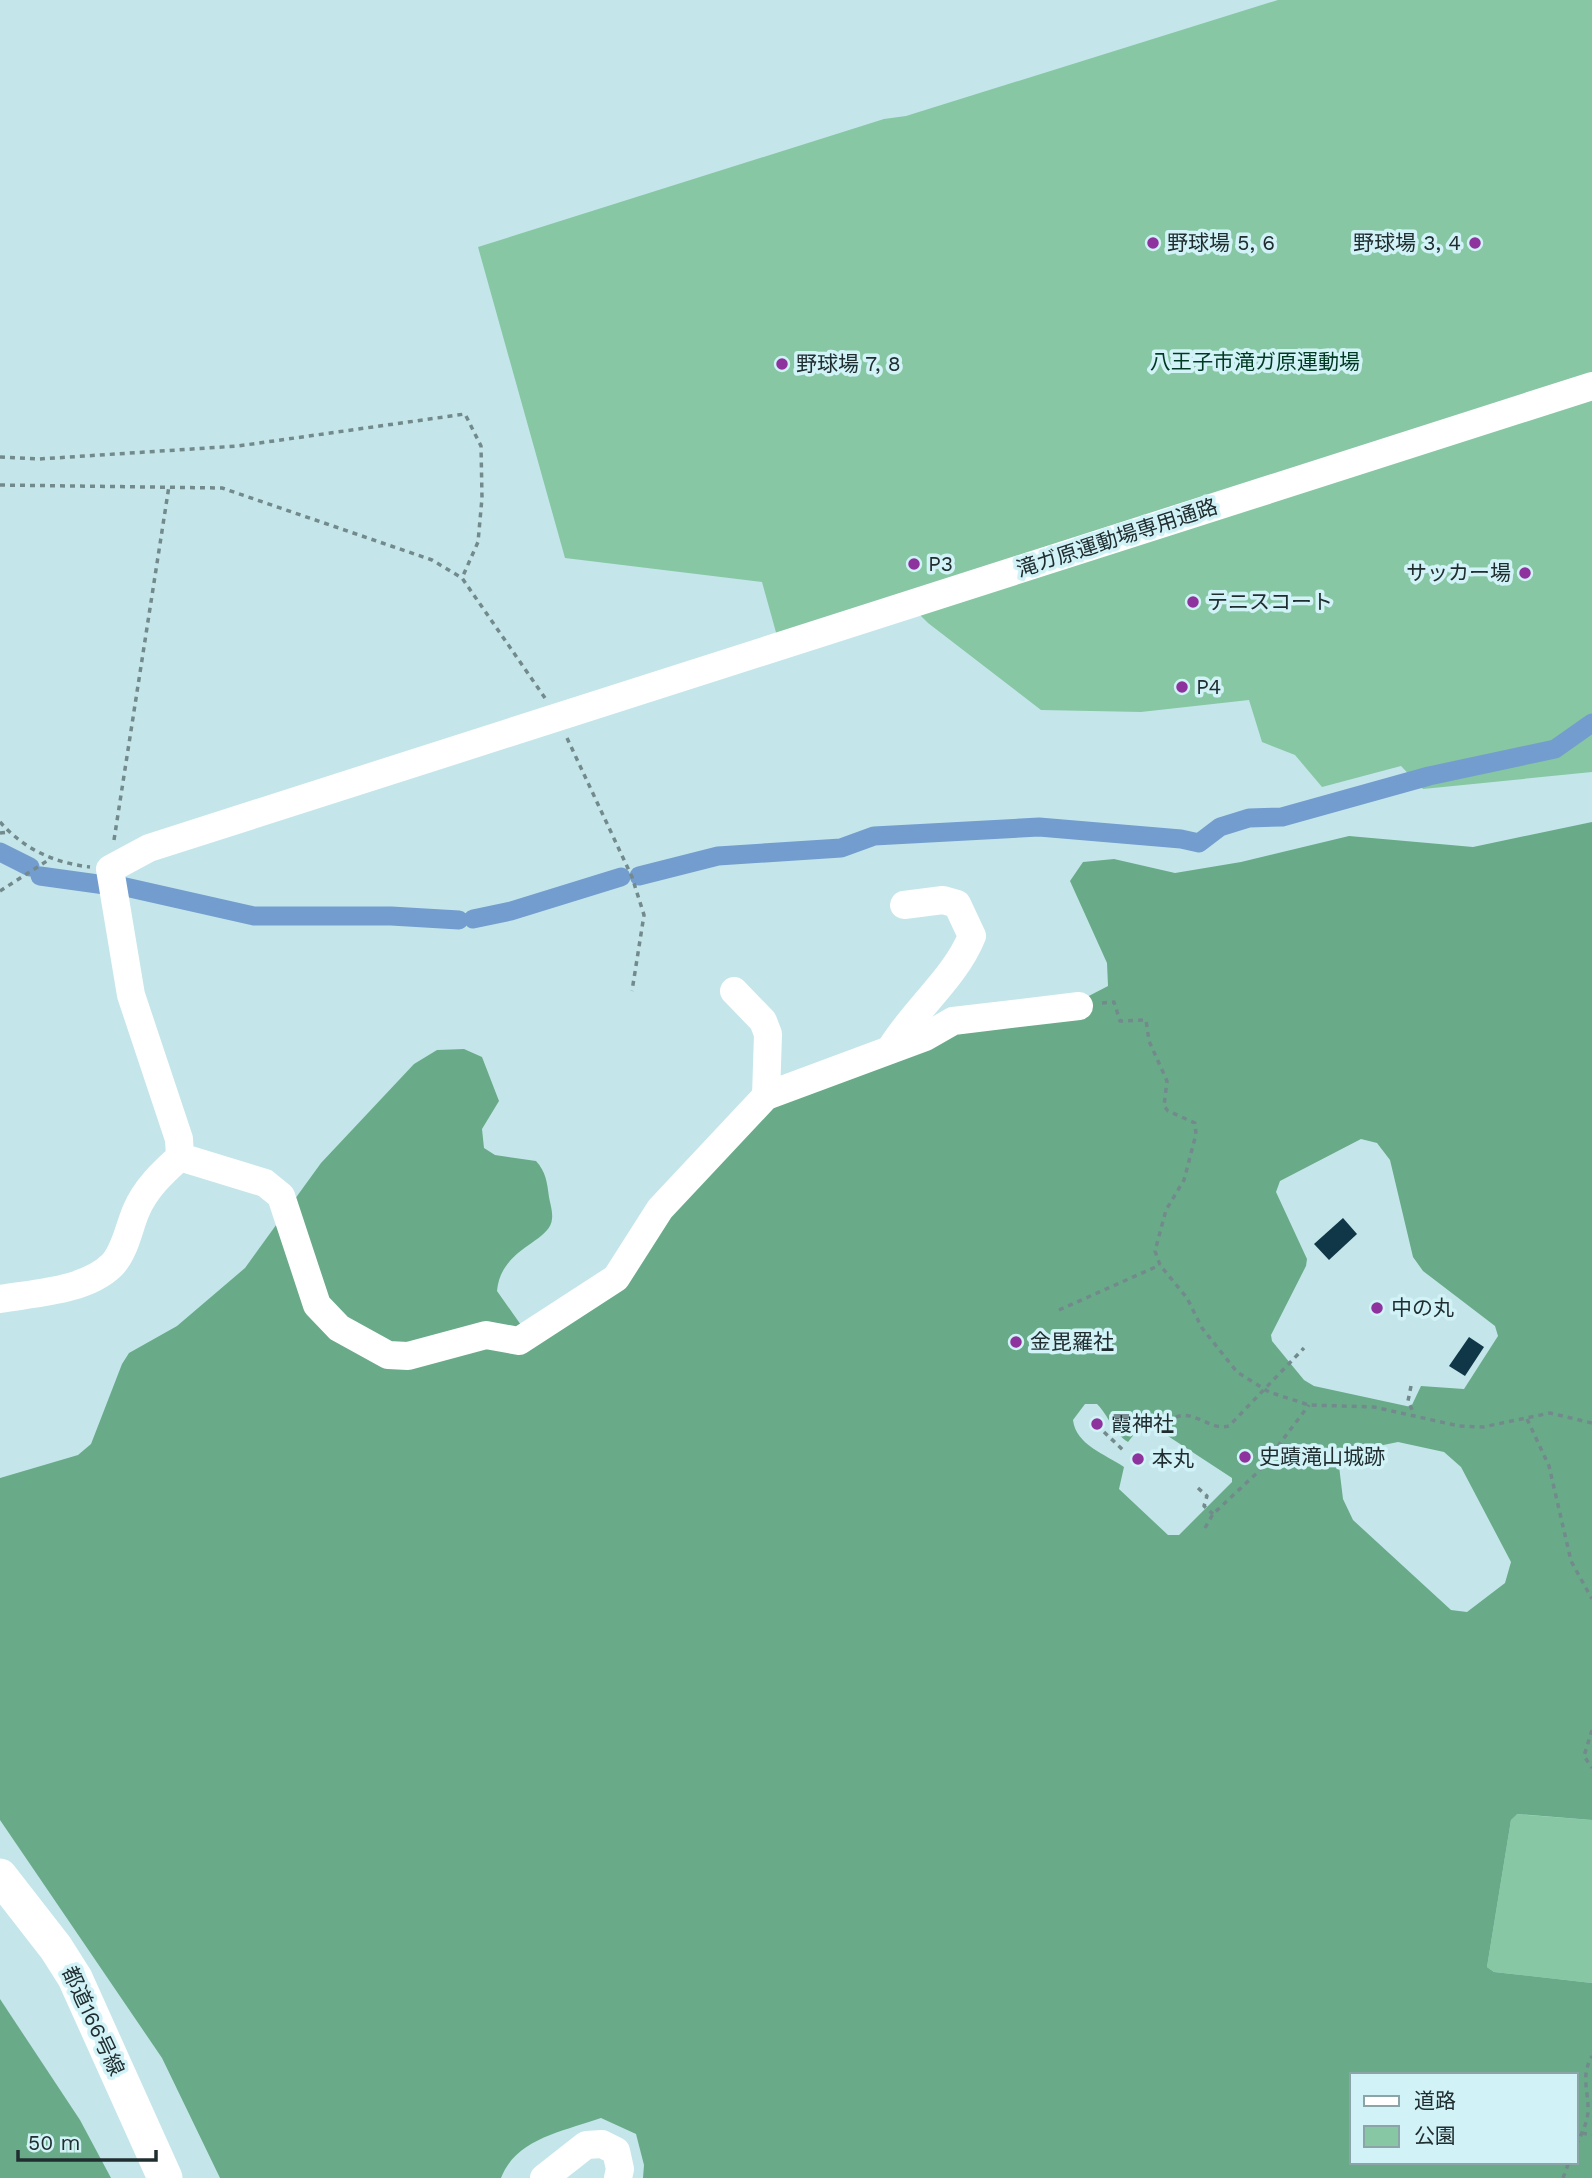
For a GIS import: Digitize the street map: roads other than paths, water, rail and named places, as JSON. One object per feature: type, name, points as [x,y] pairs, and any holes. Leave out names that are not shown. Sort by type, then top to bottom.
[{"type":"main road","name":"都道166号線","points":[[0,1876],[56,1948],[75,1978],[165,2178]]},
{"type":"street","name":"滝ガ原運動場専用通路","points":[[180,1157],[180,1139],[131,995],[110,869],[149,848],[1592,386]]},
{"type":"street","points":[[891,1048],[908,1022],[965,954],[972,936],[957,904],[943,900],[904,905]]},
{"type":"street","points":[[734,992],[763,1021],[768,1034],[766,1096]]},
{"type":"street","points":[[0,1299],[62,1288],[93,1278],[113,1264],[136,1208],[158,1177],[180,1157],[265,1183],[275,1190],[281,1196],[320,1310],[339,1328],[388,1355],[408,1356],[486,1335],[519,1341],[616,1278],[660,1209],[766,1096],[925,1037],[953,1021],[1079,1006]]},
{"type":"street","points":[[544,2178],[586,2146],[602,2144],[616,2151],[620,2169],[618,2178]]},
{"type":"waterway","points":[[639,876],[718,856],[841,848],[874,836],[1039,827],[1181,839],[1199,843],[1220,827],[1249,818],[1282,817],[1429,776],[1555,749],[1592,723]]},
{"type":"waterway","points":[[0,852],[30,867]]},
{"type":"waterway","points":[[40,876],[105,885]]},
{"type":"waterway","points":[[473,919],[511,911],[621,877]]},
{"type":"waterway","points":[[121,886],[254,916],[391,916],[459,920]]},
{"type":"place","name":"野球場 5, 6","points":[[1153,243]]},
{"type":"place","name":"野球場 3, 4","points":[[1475,243]]},
{"type":"place","name":"野球場 7, 8","points":[[782,364]]},
{"type":"place","name":"P3","points":[[914,564]]},
{"type":"place","name":"サッカー場","points":[[1525,573]]},
{"type":"place","name":"テニスコート","points":[[1193,602]]},
{"type":"place","name":"P4","points":[[1182,687]]},
{"type":"place","name":"中の丸","points":[[1377,1308]]},
{"type":"place","name":"金毘羅社","points":[[1016,1342]]},
{"type":"place","name":"霞神社","points":[[1097,1424]]},
{"type":"place","name":"史蹟滝山城跡","points":[[1245,1457]]},
{"type":"place","name":"本丸","points":[[1138,1459]]},
{"type":"park label","name":"八王子市滝ガ原運動場","points":[[1255,362]]}]
